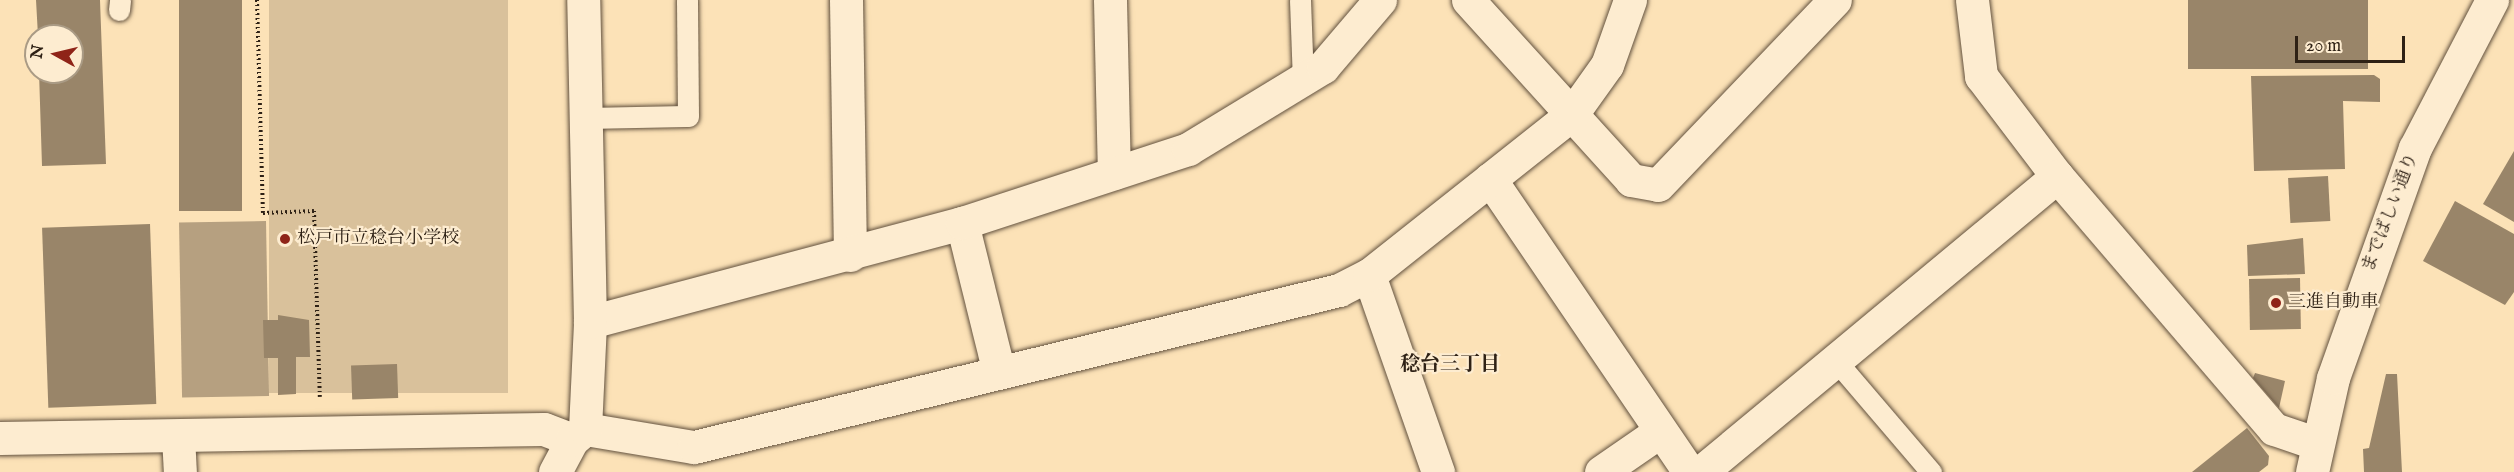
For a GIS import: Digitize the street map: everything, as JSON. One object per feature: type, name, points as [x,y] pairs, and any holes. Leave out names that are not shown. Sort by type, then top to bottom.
[{"type":"street","points":[[555,472],[579,435],[590,322],[583,0]]},
{"type":"street","points":[[846,0],[850,255]]},
{"type":"street","points":[[1110,0],[1114,173]]},
{"type":"street","points":[[590,322],[850,255],[962,223],[1188,149],[1303,82],[1323,67],[1380,0]]},
{"type":"street","points":[[1468,0],[1631,180],[1658,185],[1835,0]]},
{"type":"street","points":[[0,438],[544,429],[694,447],[1339,290],[1369,275],[1572,114],[1607,65],[1630,0]]},
{"type":"street","points":[[1972,0],[1981,76],[2057,176],[2274,429],[2315,458]]},
{"type":"street","name":"までばしい通り","points":[[2315,458],[2333,378],[2415,148],[2492,0]]},
{"type":"street","points":[[1701,472],[1838,362],[2057,176]]},
{"type":"street","points":[[1490,179],[1659,432],[1689,472]]},
{"type":"street","points":[[962,223],[999,373]]},
{"type":"street","points":[[1369,275],[1438,472]]},
{"type":"street","points":[[1601,472],[1659,432]]},
{"type":"street","points":[[178,436],[180,472]]},
{"type":"lane","points":[[584,118],[688,116],[687,0]]},
{"type":"lane","points":[[1300,0],[1303,82]]},
{"type":"lane","points":[[1838,362],[1931,472]]},
{"type":"path","points":[[257,0],[263,213],[314,211],[321,405]]},
{"type":"shaded area","points":[[269,0],[508,0],[508,393],[269,393]]},
{"type":"shaded area","points":[[266,221],[269,396],[182,397],[179,223]]},
{"type":"building","points":[[36,0],[100,0],[106,164],[42,166],[39,84],[84,84],[84,24],[37,24]]},
{"type":"building","points":[[179,0],[242,0],[242,211],[179,211]]},
{"type":"building","points":[[2188,0],[2368,0],[2368,69],[2188,69]]},
{"type":"building","points":[[2374,75],[2380,79],[2380,102],[2343,101],[2345,169],[2254,171],[2251,76]]},
{"type":"building","points":[[2514,151],[2514,222],[2483,204]]},
{"type":"building","points":[[2328,176],[2330,221],[2290,223],[2288,178]]},
{"type":"building","points":[[2455,201],[2514,234],[2514,292],[2505,305],[2423,261]]},
{"type":"building","points":[[150,224],[156,404],[48,408],[42,228]]},
{"type":"building","points":[[2303,238],[2305,274],[2248,276],[2247,245]]},
{"type":"building","points":[[2300,278],[2301,329],[2250,330],[2249,279]]},
{"type":"building","points":[[278,315],[309,320],[310,357],[296,357],[296,394],[278,395],[278,358],[264,358],[263,320],[278,320]]},
{"type":"building","points":[[397,364],[398,398],[352,400],[351,366]]},
{"type":"building","points":[[2255,373],[2285,381],[2279,408],[2253,378]]},
{"type":"building","points":[[2386,374],[2397,374],[2402,472],[2364,472],[2363,449],[2369,448]]},
{"type":"building","points":[[2247,428],[2269,456],[2268,465],[2259,472],[2192,472]]},
{"type":"place","name":"松戸市立稔台小学校","points":[[285,239]]},
{"type":"place","name":"三進自動車","points":[[2276,303]]},
{"type":"district","name":"稔台三丁目","points":[[1450,364]]}]
